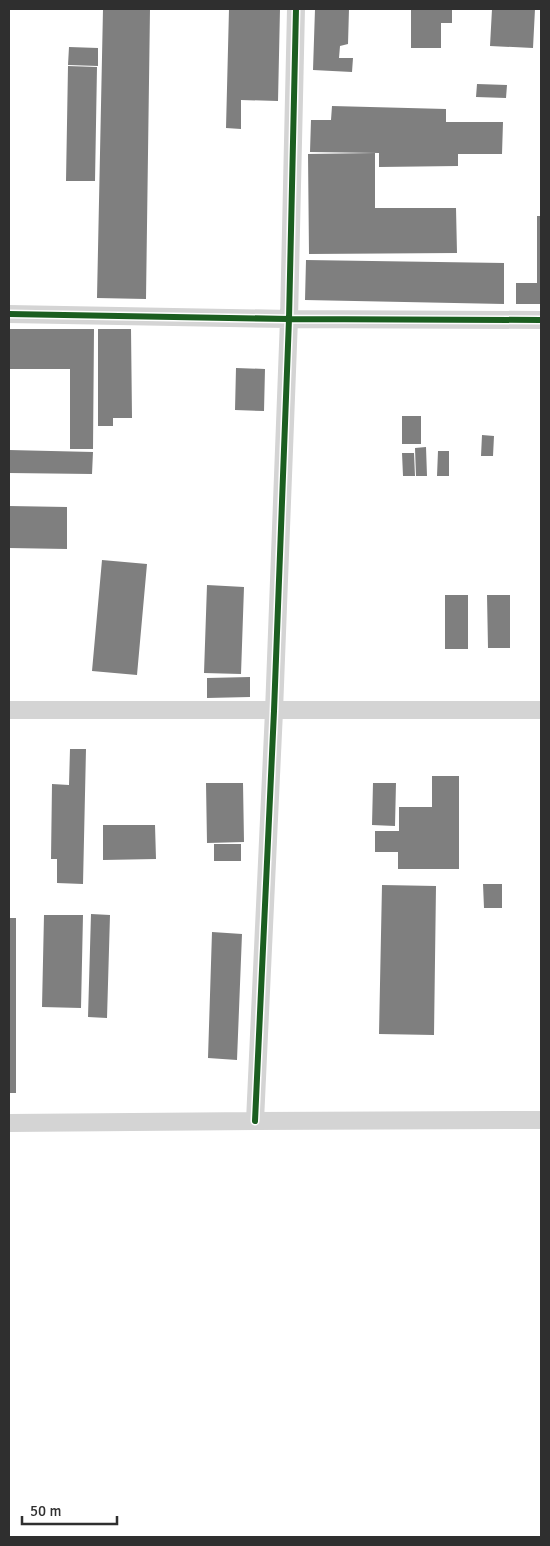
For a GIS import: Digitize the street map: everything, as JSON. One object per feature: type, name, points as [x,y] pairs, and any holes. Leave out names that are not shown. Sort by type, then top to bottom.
[{"type":"street","points":[[255,1121],[274,710],[289,319],[296,9]]},
{"type":"street","points":[[9,314],[289,319],[541,320]]},
{"type":"street","points":[[9,710],[541,710]]},
{"type":"street","points":[[9,1124],[541,1120]]},
{"type":"building","points":[[103,9],[150,9],[146,299],[97,298]]},
{"type":"building","points":[[229,9],[280,9],[278,101],[241,100],[241,129],[226,128]]},
{"type":"building","points":[[315,9],[349,9],[348,44],[340,46],[339,58],[353,58],[352,72],[313,70]]},
{"type":"building","points":[[411,9],[452,9],[452,23],[441,23],[441,48],[411,48]]},
{"type":"building","points":[[492,9],[535,9],[533,48],[490,46]]},
{"type":"building","points":[[69,47],[98,48],[98,66],[68,65]]},
{"type":"building","points":[[68,66],[97,67],[95,181],[66,181]]},
{"type":"building","points":[[477,84],[507,85],[506,98],[476,97]]},
{"type":"building","points":[[332,106],[446,109],[446,122],[503,122],[502,154],[458,154],[458,166],[379,167],[379,153],[310,152],[311,120],[331,120]]},
{"type":"building","points":[[375,153],[375,208],[456,208],[457,253],[309,254],[308,154]]},
{"type":"building","points":[[537,216],[541,216],[541,304],[516,304],[516,283],[537,283]]},
{"type":"building","points":[[306,260],[504,263],[504,304],[305,300]]},
{"type":"building","points":[[9,329],[94,329],[93,449],[70,449],[70,369],[9,369]]},
{"type":"building","points":[[98,329],[131,329],[132,418],[113,418],[113,426],[98,426]]},
{"type":"building","points":[[236,368],[265,369],[264,411],[235,410]]},
{"type":"building","points":[[402,416],[421,416],[421,444],[402,444]]},
{"type":"building","points":[[482,435],[494,436],[493,456],[481,456]]},
{"type":"building","points":[[426,447],[427,476],[416,476],[415,448]]},
{"type":"building","points":[[9,450],[93,452],[92,474],[9,473]]},
{"type":"building","points":[[438,451],[449,451],[449,476],[437,476]]},
{"type":"building","points":[[402,453],[414,453],[415,476],[403,476]]},
{"type":"building","points":[[9,506],[67,507],[67,549],[9,548]]},
{"type":"building","points":[[102,560],[147,564],[137,675],[92,671]]},
{"type":"building","points":[[207,585],[244,587],[241,674],[204,673]]},
{"type":"building","points":[[445,595],[468,595],[468,649],[445,649]]},
{"type":"building","points":[[487,595],[510,595],[510,648],[488,648]]},
{"type":"building","points":[[250,677],[250,697],[207,698],[207,678]]},
{"type":"building","points":[[70,749],[86,749],[83,884],[57,883],[57,859],[51,859],[52,784],[69,785]]},
{"type":"building","points":[[432,776],[459,776],[459,869],[398,869],[398,852],[375,852],[375,831],[399,831],[399,807],[432,807]]},
{"type":"building","points":[[206,783],[243,783],[244,842],[207,843]]},
{"type":"building","points":[[373,783],[396,783],[395,826],[372,825]]},
{"type":"building","points":[[103,825],[155,825],[156,859],[103,860]]},
{"type":"building","points":[[214,844],[241,844],[241,861],[214,861]]},
{"type":"building","points":[[483,884],[502,884],[502,908],[484,908]]},
{"type":"building","points":[[382,885],[436,886],[434,1035],[379,1034]]},
{"type":"building","points":[[91,914],[110,915],[107,1018],[88,1017]]},
{"type":"building","points":[[44,915],[83,915],[81,1008],[42,1007]]},
{"type":"building","points":[[9,918],[16,918],[16,1093],[9,1093]]},
{"type":"building","points":[[212,932],[242,934],[237,1060],[208,1058]]},
{"type":"cycle path","points":[[255,1121],[274,711],[289,319],[296,9]]},
{"type":"cycle path","points":[[9,314],[289,319],[541,320]]}]
